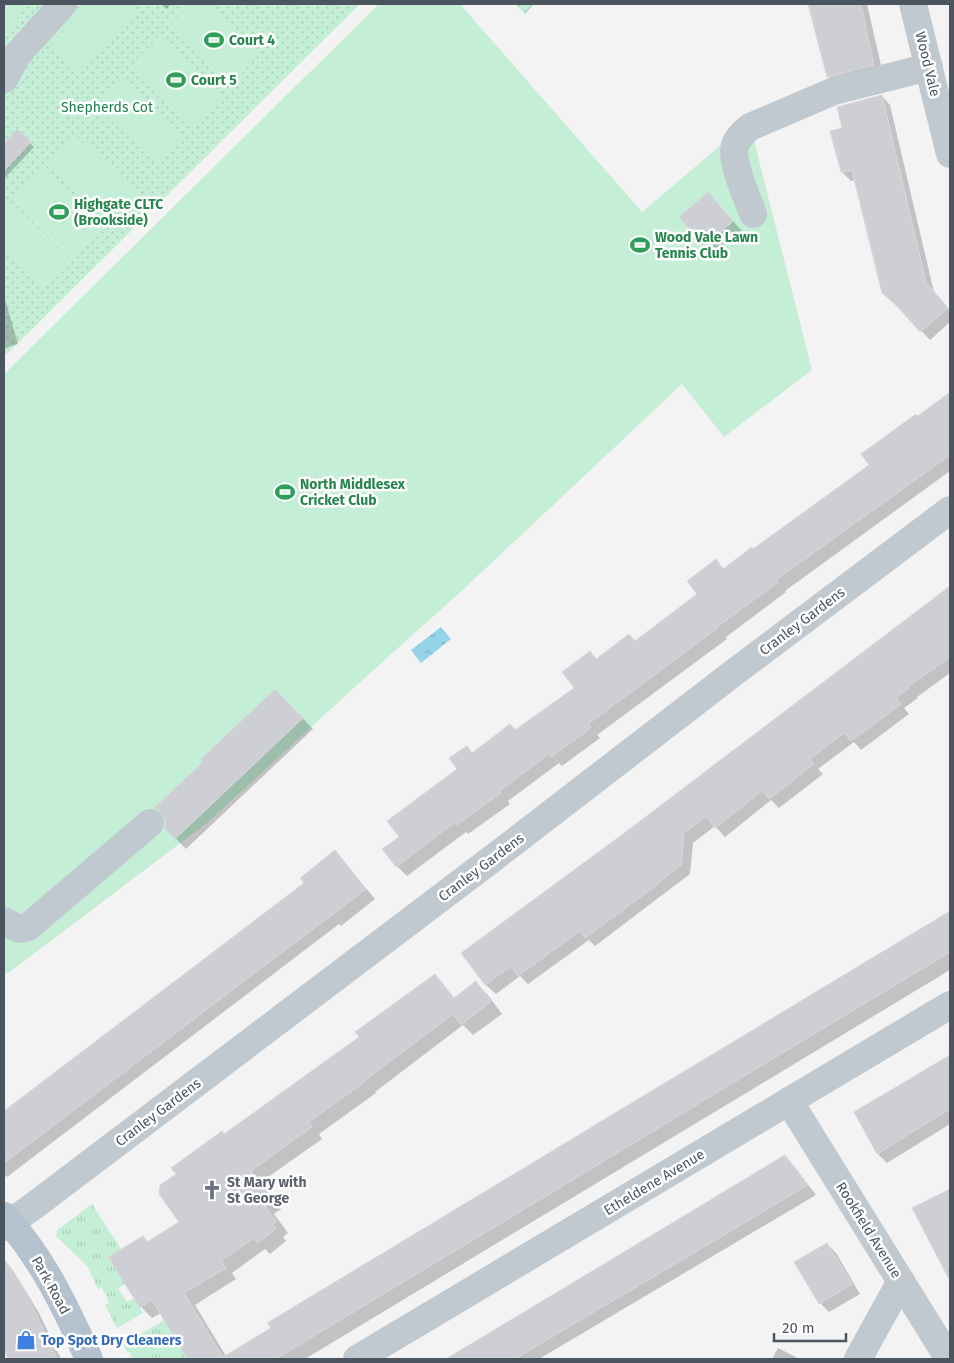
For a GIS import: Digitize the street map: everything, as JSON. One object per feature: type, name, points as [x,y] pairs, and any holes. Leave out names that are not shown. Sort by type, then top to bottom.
[{"type":"main road","name":"Park Road","points":[[6,1222],[38,1258],[62,1300],[89,1359]]},
{"type":"street","points":[[4,79],[17,55],[63,4]]},
{"type":"street","name":"Wood Vale","points":[[913,4],[950,154]]},
{"type":"street","points":[[753,214],[734,152],[742,134],[750,127],[834,91],[929,67]]},
{"type":"street","name":"Cranley Gardens","points":[[6,1222],[488,862],[736,671],[950,510]]},
{"type":"street","points":[[4,921],[19,929],[28,927],[150,824]]},
{"type":"street","name":"Etheldene Avenue","points":[[357,1359],[950,1004]]},
{"type":"street","name":"Rookfield Avenue","points":[[789,1101],[949,1359]]},
{"type":"street","points":[[858,1359],[901,1282]]},
{"type":"green space","name":"Shepherds Cot","points":[[4,4],[360,4],[4,357]]},
{"type":"green space","points":[[4,4],[25,4],[4,42]]},
{"type":"green space","points":[[90,4],[127,4],[137,13],[77,74],[49,46]]},
{"type":"green space","name":"Court 4","points":[[190,4],[206,4],[259,55],[231,84],[170,25]]},
{"type":"green space","name":"North Middlesex Cricket Club","points":[[379,4],[460,4],[642,212],[749,121],[812,370],[724,437],[682,384],[467,586],[207,823],[7,974],[4,970],[4,374]]},
{"type":"green space","points":[[515,4],[534,4],[525,14]]},
{"type":"green space","name":"Court 5","points":[[159,36],[221,96],[193,124],[131,65]]},
{"type":"green space","points":[[121,76],[182,135],[155,163],[94,104]]},
{"type":"green space","name":"Highgate CLTC (Brookside)","points":[[75,135],[136,194],[109,221],[48,163]]},
{"type":"green space","name":"Highgate CLTC (Brookside)","points":[[42,169],[103,228],[76,256],[15,197]]},
{"type":"green space","name":"Highgate CLTC (Brookside)","points":[[10,201],[71,260],[45,288],[4,249],[4,208]]},
{"type":"green space","points":[[92,1204],[121,1249],[108,1258],[125,1284],[118,1288],[127,1302],[134,1298],[143,1313],[117,1328],[105,1305],[109,1303],[102,1287],[98,1289],[87,1266],[56,1236],[57,1230]]},
{"type":"green space","points":[[164,1320],[187,1359],[132,1359],[130,1352],[127,1353],[124,1344]]},
{"type":"water","points":[[441,627],[451,639],[421,663],[411,650]]},
{"type":"building","points":[[808,4],[861,4],[874,65],[827,77]]},
{"type":"building","points":[[882,95],[926,282],[948,308],[920,332],[898,307],[882,293],[852,171],[841,172],[830,131],[842,128],[837,107]]},
{"type":"building","points":[[17,129],[31,142],[4,171],[4,144]]},
{"type":"building","points":[[708,192],[733,221],[704,247],[679,217]]},
{"type":"building","points":[[950,392],[950,455],[776,580],[778,582],[718,628],[588,724],[591,728],[551,757],[549,754],[499,791],[501,793],[457,825],[455,822],[396,867],[382,849],[399,837],[387,821],[457,769],[449,758],[467,746],[472,753],[510,724],[515,730],[574,688],[562,672],[590,651],[596,659],[629,634],[635,641],[697,594],[687,581],[716,559],[723,569],[752,547],[753,549],[869,465],[861,454]]},
{"type":"building","points":[[950,586],[950,657],[908,687],[896,698],[901,704],[851,741],[844,733],[810,759],[814,764],[769,799],[762,791],[715,828],[706,816],[684,833],[681,865],[585,938],[580,931],[518,976],[511,966],[485,985],[461,953],[623,834]]},
{"type":"building","points":[[275,689],[303,718],[175,839],[165,829],[162,813],[154,808],[203,762],[200,760]]},
{"type":"building","points":[[335,850],[366,889],[4,1163],[4,1111],[304,883],[300,878]]},
{"type":"building","points":[[950,911],[950,952],[276,1359],[187,1359],[152,1300],[140,1308],[108,1257],[143,1236],[147,1242],[179,1222],[159,1194],[160,1185],[176,1174],[171,1168],[222,1131],[224,1134],[359,1037],[355,1032],[435,974],[454,998],[476,981],[491,1002],[461,1025],[453,1014],[309,1122],[312,1127],[251,1171],[271,1197],[263,1203],[277,1222],[272,1225],[276,1229],[257,1243],[254,1238],[221,1261],[226,1268],[184,1293],[223,1357],[271,1328],[267,1323]]},
{"type":"building","points":[[950,1055],[950,1109],[877,1154],[854,1112]]},
{"type":"building","points":[[785,1155],[808,1185],[515,1359],[446,1359]]},
{"type":"building","points":[[950,1189],[950,1281],[912,1208]]},
{"type":"building","points":[[827,1243],[852,1284],[819,1304],[794,1262]]},
{"type":"building","points":[[4,1258],[31,1303],[57,1359],[8,1359],[4,1351]]},
{"type":"place","name":"Court 4","points":[[214,40]]},
{"type":"place","name":"Court 5","points":[[176,80]]},
{"type":"place","name":"Highgate CLTC (Brookside)","points":[[59,212]]},
{"type":"place","name":"Wood Vale Lawn Tennis Club","points":[[640,245]]},
{"type":"place","name":"North Middlesex Cricket Club","points":[[285,492]]},
{"type":"place","name":"St Mary with St George","points":[[212,1190]]},
{"type":"place","name":"Top Spot Dry Cleaners","points":[[26,1340]]}]
